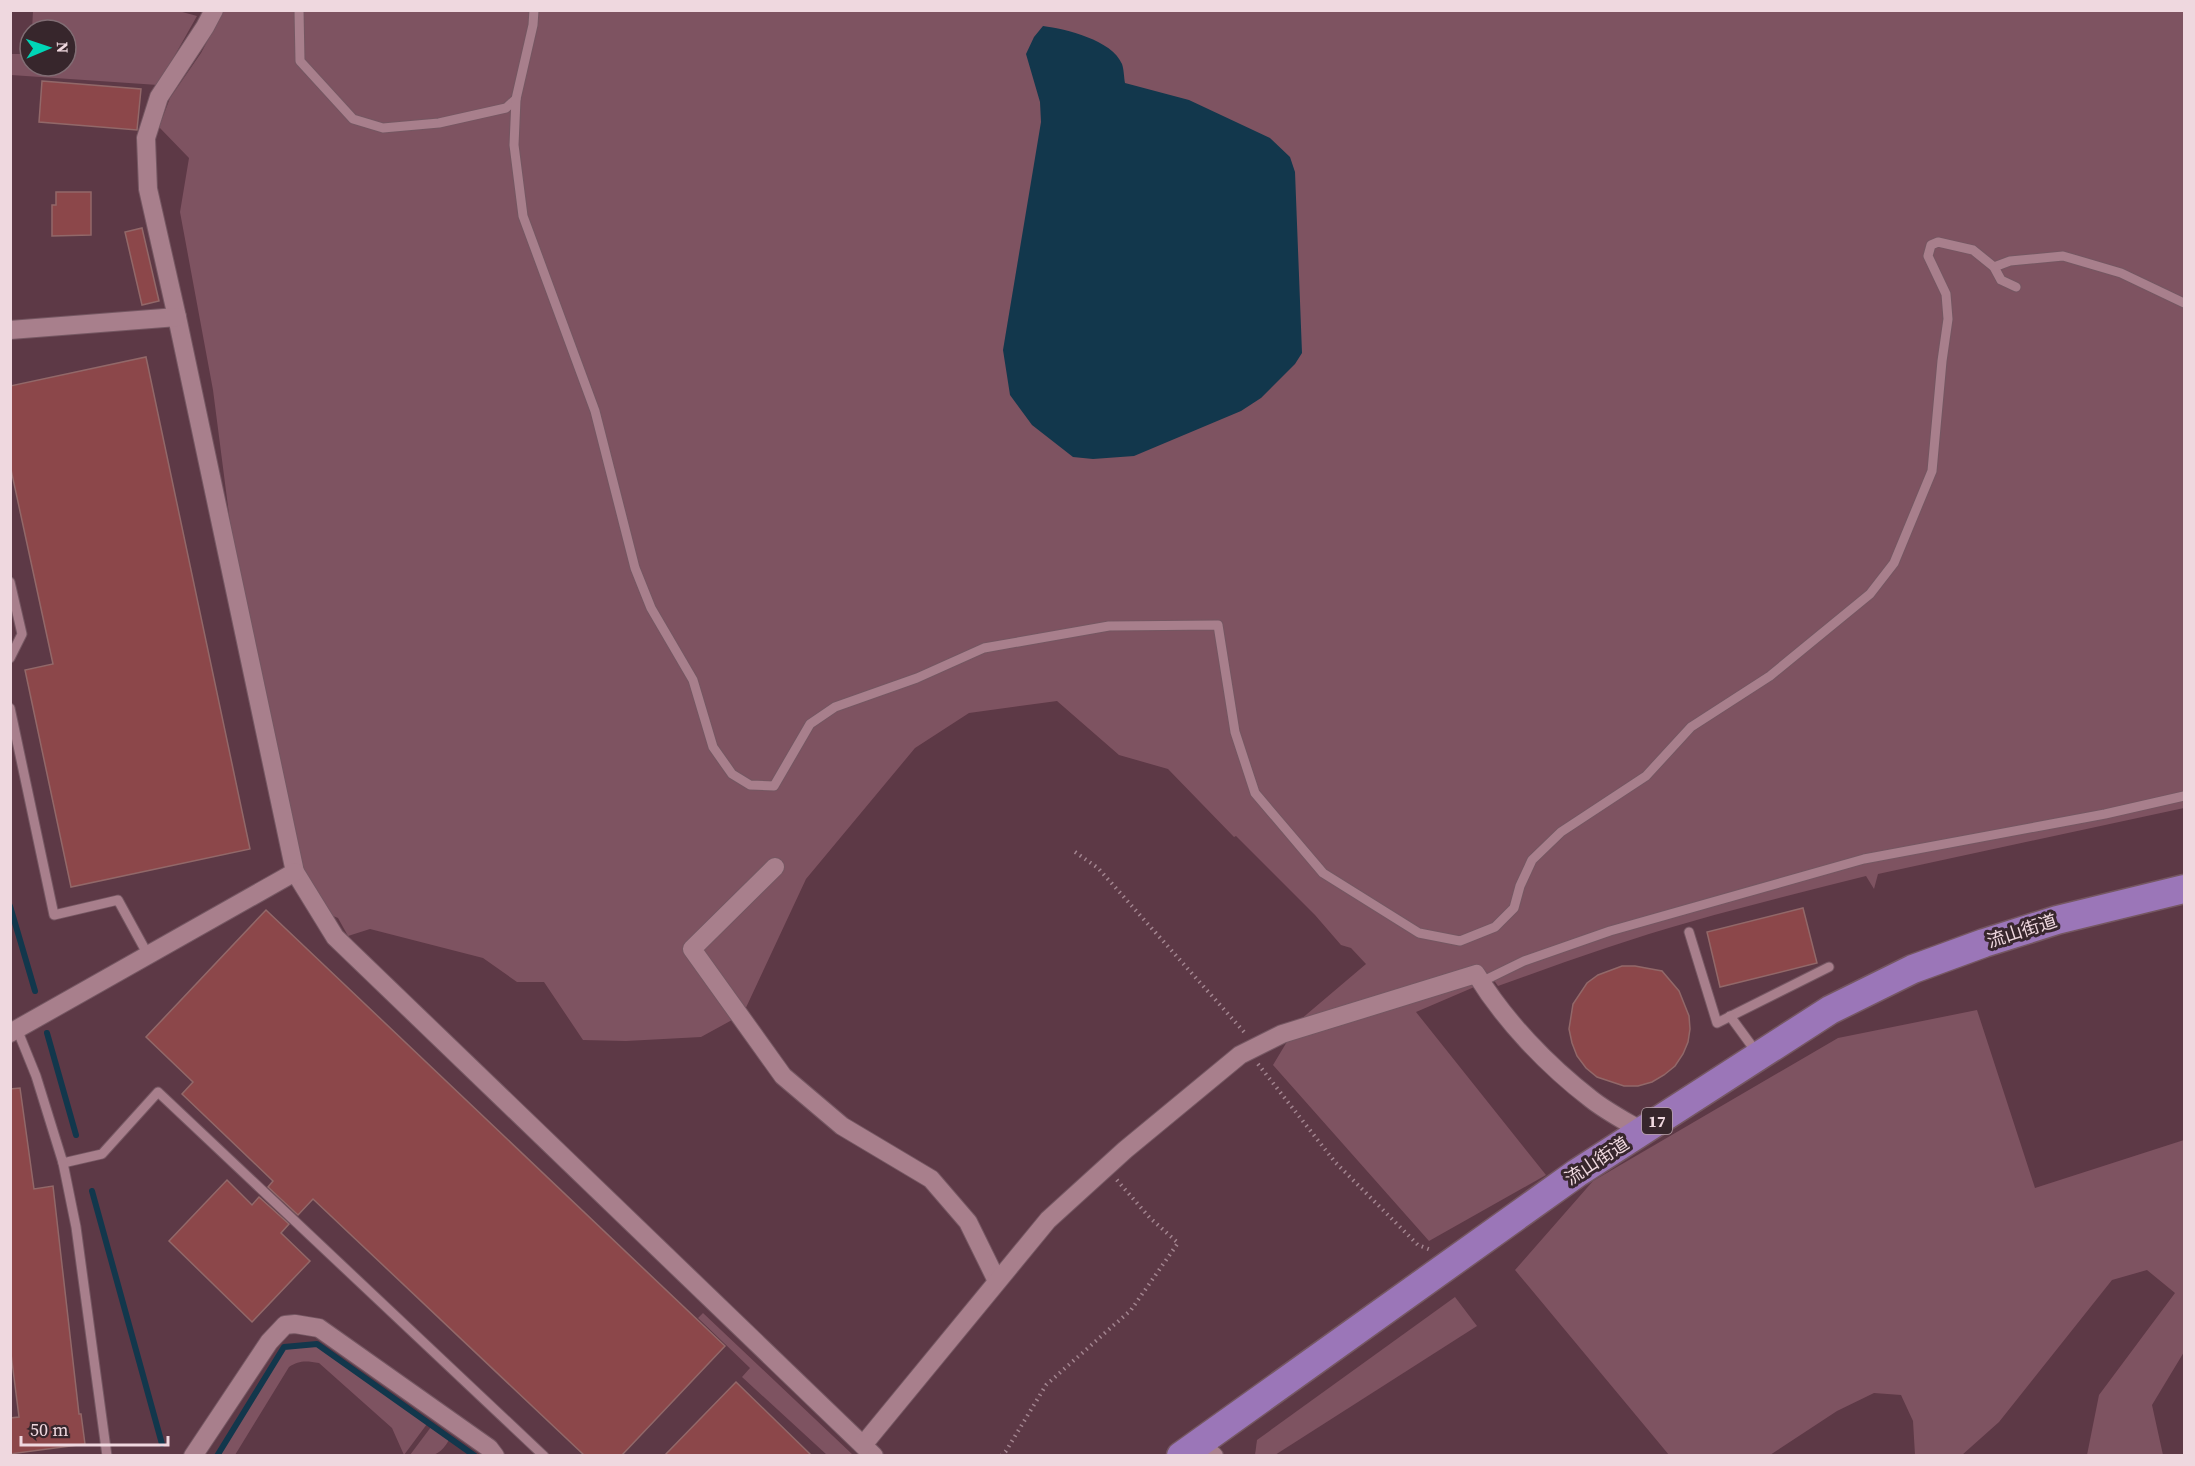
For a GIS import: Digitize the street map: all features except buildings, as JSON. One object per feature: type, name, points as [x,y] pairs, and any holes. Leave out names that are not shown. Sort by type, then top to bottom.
[{"type":"main road","name":"流山街道","points":[[1198,1451],[1456,1259],[1576,1173],[1830,1010],[1913,969],[2057,920],[2184,890]]},
{"type":"street","points":[[214,10],[206,27],[159,97],[146,138],[148,189],[295,873],[335,938],[868,1450],[997,1281],[1048,1220],[1125,1150],[1252,1049],[1282,1034],[1476,974],[1522,1034],[1553,1068],[1593,1101],[1642,1131]]},
{"type":"street","points":[[10,330],[177,317]]},
{"type":"street","points":[[775,867],[692,949],[783,1076],[843,1126],[931,1179],[968,1222],[997,1281]]},
{"type":"street","points":[[14,1031],[295,873]]},
{"type":"street","points":[[194,1455],[269,1342],[285,1325],[295,1324],[319,1328],[489,1448],[495,1455]]},
{"type":"lane","points":[[300,10],[300,61],[353,119],[383,128],[439,123],[506,108],[516,99]]},
{"type":"lane","points":[[534,10],[533,25],[516,99],[514,145],[523,216],[595,411],[635,568],[651,608],[693,680],[713,747],[732,774],[750,785],[774,786],[810,724],[835,707],[917,678],[984,648],[1109,626],[1218,625],[1235,732],[1255,794],[1323,873],[1419,933],[1460,941],[1495,927],[1514,908],[1520,886],[1532,860],[1561,832],[1646,776],[1691,727],[1770,676],[1869,594],[1894,563],[1932,471],[1948,319],[1946,294],[1928,256],[1930,245],[1938,242],[1973,250],[1994,267],[2001,280],[2016,287]]},
{"type":"lane","points":[[1994,267],[2010,261],[2063,256],[2121,273],[2184,303]]},
{"type":"lane","points":[[10,582],[22,634],[10,658]]},
{"type":"lane","points":[[10,708],[54,915],[118,900],[148,955]]},
{"type":"lane","points":[[1481,982],[1524,961],[1610,931],[1864,859],[2105,814],[2184,796]]},
{"type":"lane","points":[[1689,932],[1716,1023],[1828,967]]},
{"type":"lane","points":[[1730,1017],[1759,1056]]},
{"type":"lane","points":[[14,1031],[36,1076],[63,1163],[76,1227],[107,1455]]},
{"type":"lane","points":[[63,1163],[102,1154],[158,1092],[544,1455]]},
{"type":"path","points":[[1075,852],[1098,868],[1252,1049],[1335,1162],[1418,1245],[1456,1259]]},
{"type":"path","points":[[1001,1455],[1006,1451],[1046,1384],[1131,1310],[1178,1243],[1150,1218],[1106,1167]]},
{"type":"shaded area","points":[[175,10],[197,16],[158,85],[55,78],[78,78],[78,18],[33,18],[33,11]]},
{"type":"shaded area","points":[[214,11],[2184,11],[2184,808],[1878,874],[1874,889],[1866,876],[1735,909],[1638,937],[1498,986],[1493,979],[1416,1012],[1546,1175],[1429,1241],[1273,1065],[1300,1020],[1366,964],[1351,948],[1341,945],[1315,915],[1168,769],[1119,755],[1057,701],[969,713],[915,748],[806,879],[743,1014],[701,1037],[626,1041],[583,1040],[544,982],[517,982],[483,958],[370,929],[348,936],[338,918],[306,905],[237,576],[213,390],[180,212],[189,158],[159,127],[170,98],[209,38]]},
{"type":"shaded area","points":[[10,54],[18,54],[18,75],[11,75]]},
{"type":"shaded area","points":[[1977,1010],[2035,1188],[2184,1140],[2184,1352],[2152,1405],[2163,1455],[2087,1455],[2099,1395],[2175,1293],[2147,1270],[2112,1280],[1999,1422],[1962,1455],[1915,1455],[1913,1421],[1901,1395],[1874,1393],[1837,1411],[1770,1455],[1669,1455],[1515,1270],[1593,1181],[1838,1038]]},
{"type":"shaded area","points":[[1455,1297],[1477,1326],[1275,1455],[1255,1455],[1257,1440]]},
{"type":"shaded area","points":[[703,1313],[853,1455],[827,1455],[742,1377],[750,1368],[698,1318]]},
{"type":"shaded area","points":[[317,1345],[427,1424],[404,1455],[392,1428],[319,1363],[300,1362],[289,1367],[235,1455],[219,1455],[284,1348]]},
{"type":"shaded area","points":[[431,1427],[449,1440],[445,1446],[433,1455],[410,1455]]},
{"type":"water","points":[[1043,26],[1087,37],[1109,48],[1122,64],[1125,83],[1189,100],[1270,138],[1290,157],[1295,172],[1302,353],[1295,364],[1261,398],[1241,411],[1134,456],[1093,459],[1073,457],[1032,425],[1010,395],[1003,350],[1041,122],[1040,102],[1026,54],[1034,37]]},
{"type":"waterway","points":[[10,906],[35,991]]},
{"type":"waterway","points":[[47,1033],[76,1135]]},
{"type":"waterway","points":[[92,1191],[162,1444]]},
{"type":"waterway","points":[[217,1456],[284,1347],[317,1344],[475,1456]]}]
